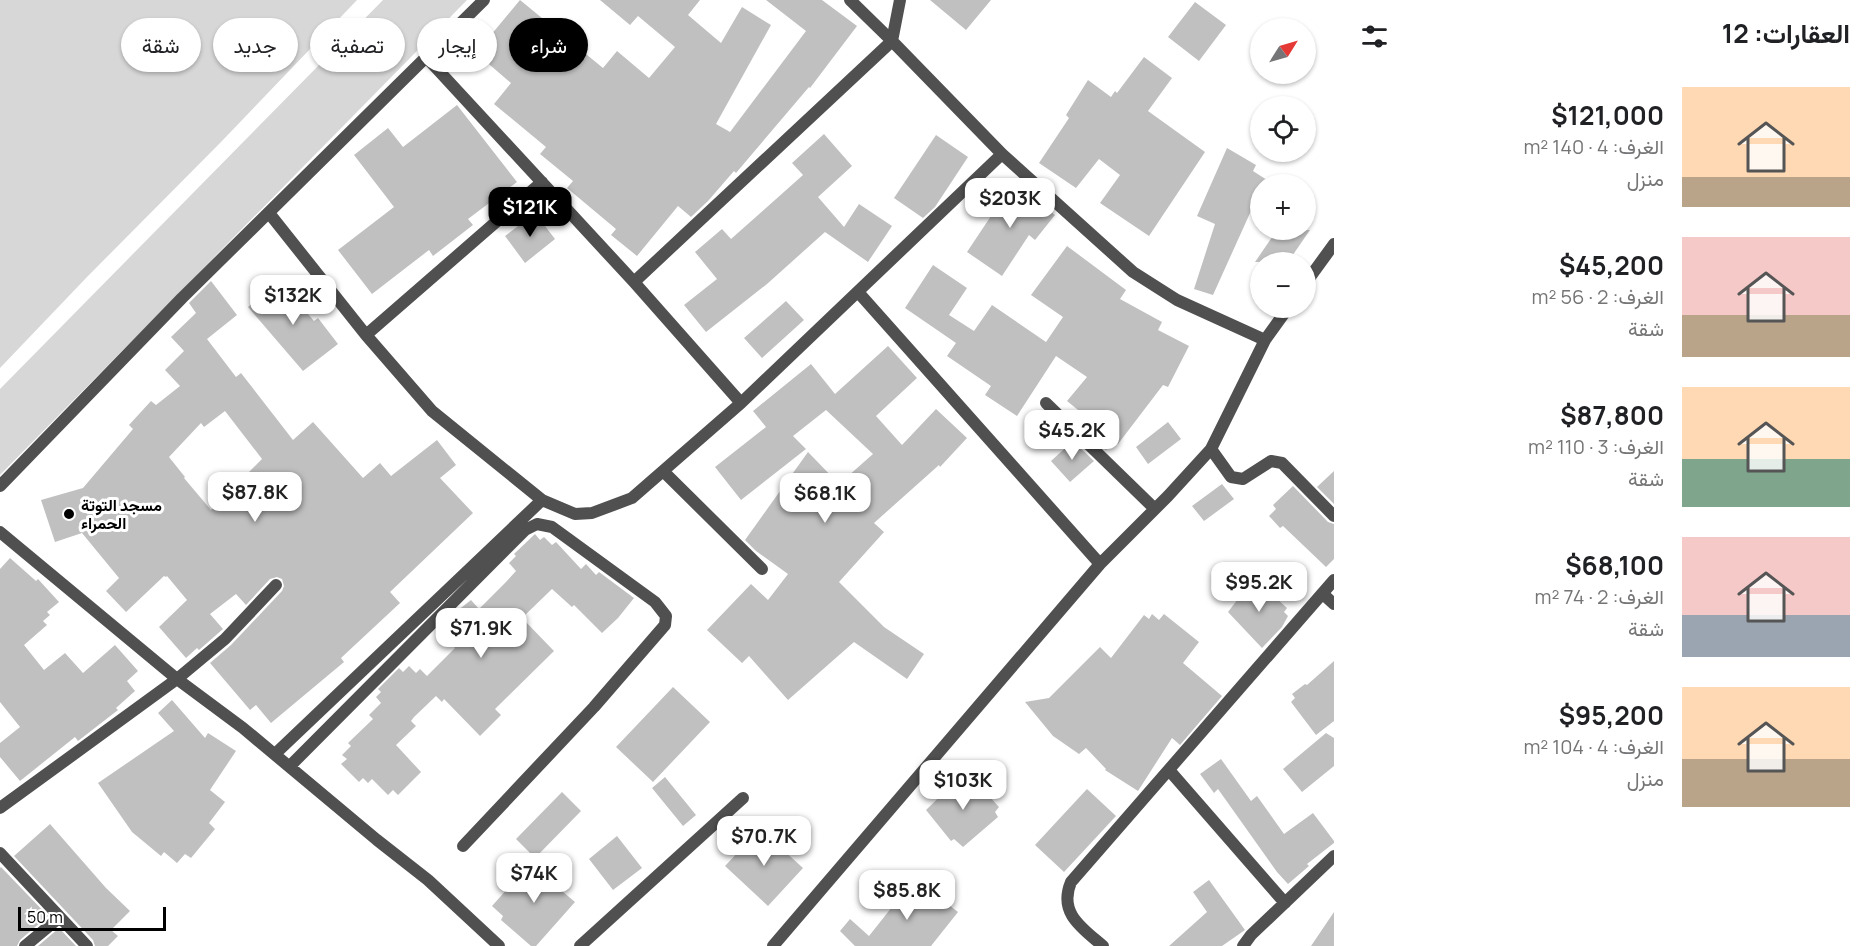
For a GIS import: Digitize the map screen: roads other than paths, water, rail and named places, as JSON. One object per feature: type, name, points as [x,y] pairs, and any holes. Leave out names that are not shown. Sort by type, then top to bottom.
[{"type":"street","points":[[466,18],[484,0]]},
{"type":"street","points":[[850,0],[1002,154],[1133,272],[1177,300],[1265,340]]},
{"type":"street","points":[[634,282],[892,41],[900,0]]},
{"type":"street","points":[[0,486],[182,298],[417,68]]},
{"type":"street","points":[[440,72],[634,282],[741,403]]},
{"type":"street","points":[[269,213],[366,335],[432,411],[542,500],[575,514],[592,513],[632,498],[741,403],[1002,154]]},
{"type":"street","points":[[366,335],[542,182]]},
{"type":"street","points":[[1316,269],[1334,244]]},
{"type":"street","points":[[858,291],[1100,564]]},
{"type":"street","points":[[775,945],[1100,564],[1211,449],[1265,340],[1281,318]]},
{"type":"street","points":[[1046,403],[1155,508]]},
{"type":"street","points":[[1211,449],[1231,477],[1243,478],[1271,461],[1282,463],[1334,516]]},
{"type":"street","points":[[663,471],[762,569]]},
{"type":"street","points":[[275,754],[542,500]]},
{"type":"street","points":[[290,766],[525,530],[537,524],[552,527],[655,602],[666,616],[665,625],[594,707],[463,846]]},
{"type":"street","points":[[0,532],[177,680],[243,728],[376,840],[428,880],[499,946]]},
{"type":"street","points":[[1103,946],[1073,918],[1067,904],[1071,882],[1334,580]]},
{"type":"street","points":[[0,808],[177,680],[225,639],[276,585]]},
{"type":"street","points":[[1323,594],[1334,604]]},
{"type":"street","points":[[1169,770],[1285,903]]},
{"type":"street","points":[[580,946],[743,798]]},
{"type":"street","points":[[0,853],[87,946]]},
{"type":"street","points":[[1243,946],[1251,935],[1334,856]]},
{"type":"street","points":[[25,946],[60,918]]},
{"type":"place","name":"مسجد التوتة الحمراء","points":[[69,514]]}]
